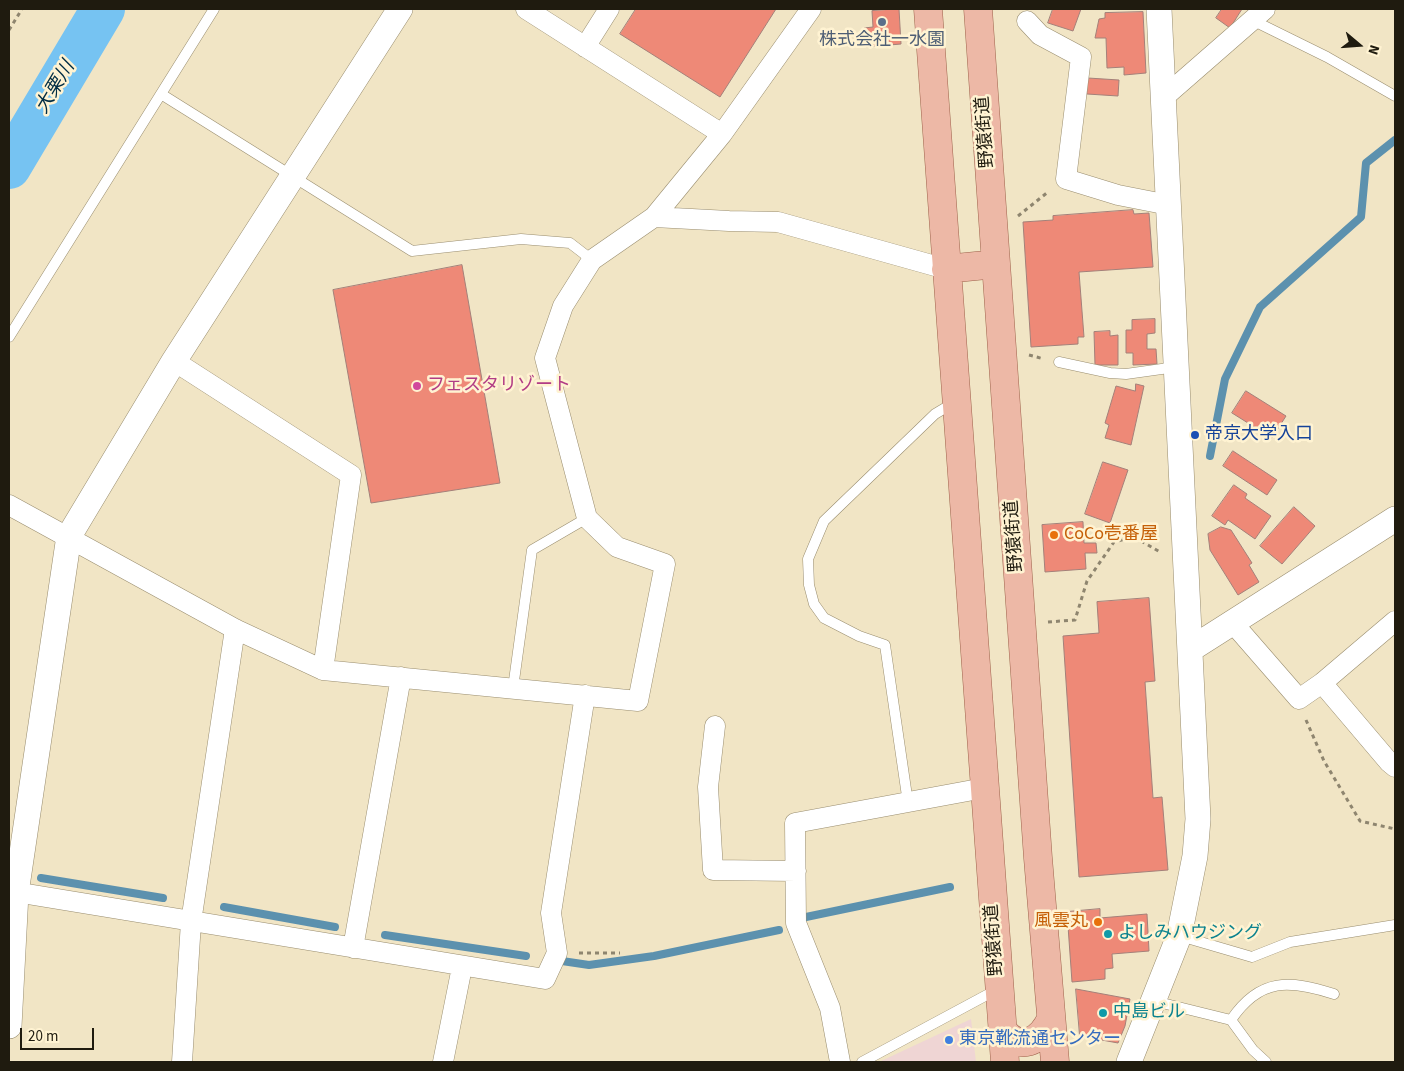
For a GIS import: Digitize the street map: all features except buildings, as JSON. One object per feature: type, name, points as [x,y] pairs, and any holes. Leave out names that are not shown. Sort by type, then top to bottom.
[{"type":"main road","name":"野猿街道","points":[[928,9],[1005,1062]]},
{"type":"main road","name":"野猿街道","points":[[978,9],[1037,848],[1055,1062]]},
{"type":"main road","points":[[946,269],[996,264]]},
{"type":"main road","points":[[1002,1028],[1008,1037],[1016,1042],[1028,1042],[1040,1036],[1051,1019]]},
{"type":"street","points":[[9,1026],[12,892],[70,536],[174,362],[400,9]]},
{"type":"street","points":[[526,9],[722,134]]},
{"type":"street","points":[[585,47],[609,9]]},
{"type":"street","points":[[9,505],[70,536],[235,629],[323,670],[638,701],[665,564],[617,547],[587,518],[545,358],[563,306],[592,260],[654,217],[722,134],[811,9]]},
{"type":"street","points":[[1129,1062],[1179,936],[1195,856],[1198,819],[1159,9]]},
{"type":"street","points":[[1163,98],[1259,15]]},
{"type":"street","points":[[1027,21],[1040,35],[1081,58],[1066,179],[1118,195],[1168,205]]},
{"type":"street","points":[[654,217],[778,222],[946,269]]},
{"type":"street","points":[[174,362],[351,475],[323,670]]},
{"type":"street","points":[[1191,649],[1395,519]]},
{"type":"street","points":[[1232,622],[1298,699],[1322,683],[1395,621]]},
{"type":"street","points":[[182,1062],[191,922],[235,629]]},
{"type":"street","points":[[353,948],[401,677]]},
{"type":"street","points":[[1322,683],[1395,767]]},
{"type":"street","points":[[12,892],[462,967],[545,978],[557,952],[551,914],[586,695]]},
{"type":"street","points":[[716,726],[708,787],[713,870],[796,871]]},
{"type":"street","points":[[840,1062],[830,1008],[796,923],[795,824],[984,788]]},
{"type":"street","points":[[442,1062],[462,967]]},
{"type":"lane","points":[[9,337],[214,9]]},
{"type":"lane","points":[[1259,15],[1395,96]]},
{"type":"lane","points":[[162,94],[412,251],[521,238],[570,243],[592,260]]},
{"type":"lane","points":[[1059,362],[1110,374],[1126,374],[1177,366]]},
{"type":"lane","points":[[908,803],[885,645],[859,636],[824,618],[814,604],[809,586],[808,559],[824,521],[935,414],[956,402]]},
{"type":"lane","points":[[513,688],[532,550],[587,518]]},
{"type":"lane","points":[[1179,936],[1252,957],[1290,942],[1395,925]]},
{"type":"lane","points":[[1231,1020],[1254,993],[1268,987],[1304,984],[1334,994]]},
{"type":"lane","points":[[862,1062],[999,989]]},
{"type":"lane","points":[[1154,1001],[1231,1020],[1253,1050],[1266,1062]]},
{"type":"path","points":[[9,30],[22,9]]},
{"type":"path","points":[[1013,220],[1035,202]]},
{"type":"path","points":[[1042,623],[1075,620],[1087,581],[1114,542],[1134,537],[1164,554]]},
{"type":"path","points":[[1298,699],[1324,761],[1360,821],[1395,829]]},
{"type":"path","points":[[557,952],[620,953]]},
{"type":"shaded area","name":"東京靴流通センター","points":[[971,1019],[976,1062],[879,1062]]},
{"type":"waterway","name":"大栗川","points":[[9,167],[103,9]]},
{"type":"waterway","points":[[1210,456],[1225,379],[1260,307],[1361,217],[1366,163],[1395,140]]},
{"type":"waterway","points":[[41,878],[163,898]]},
{"type":"waterway","points":[[806,917],[950,887]]},
{"type":"waterway","points":[[224,907],[335,927]]},
{"type":"waterway","points":[[562,961],[589,965],[654,956],[779,930]]},
{"type":"waterway","points":[[385,935],[526,956]]},
{"type":"place","name":"株式会社一水園","points":[[882,22]]},
{"type":"place","name":"フェスタリゾート","points":[[417,386]]},
{"type":"place","name":"帝京大学入口","points":[[1195,435]]},
{"type":"place","name":"CoCo壱番屋","points":[[1054,535]]},
{"type":"place","name":"風雲丸","points":[[1098,922]]},
{"type":"place","name":"よしみハウジング","points":[[1108,934]]},
{"type":"place","name":"中島ビル","points":[[1103,1013]]},
{"type":"place","name":"東京靴流通センター","points":[[949,1040]]}]
